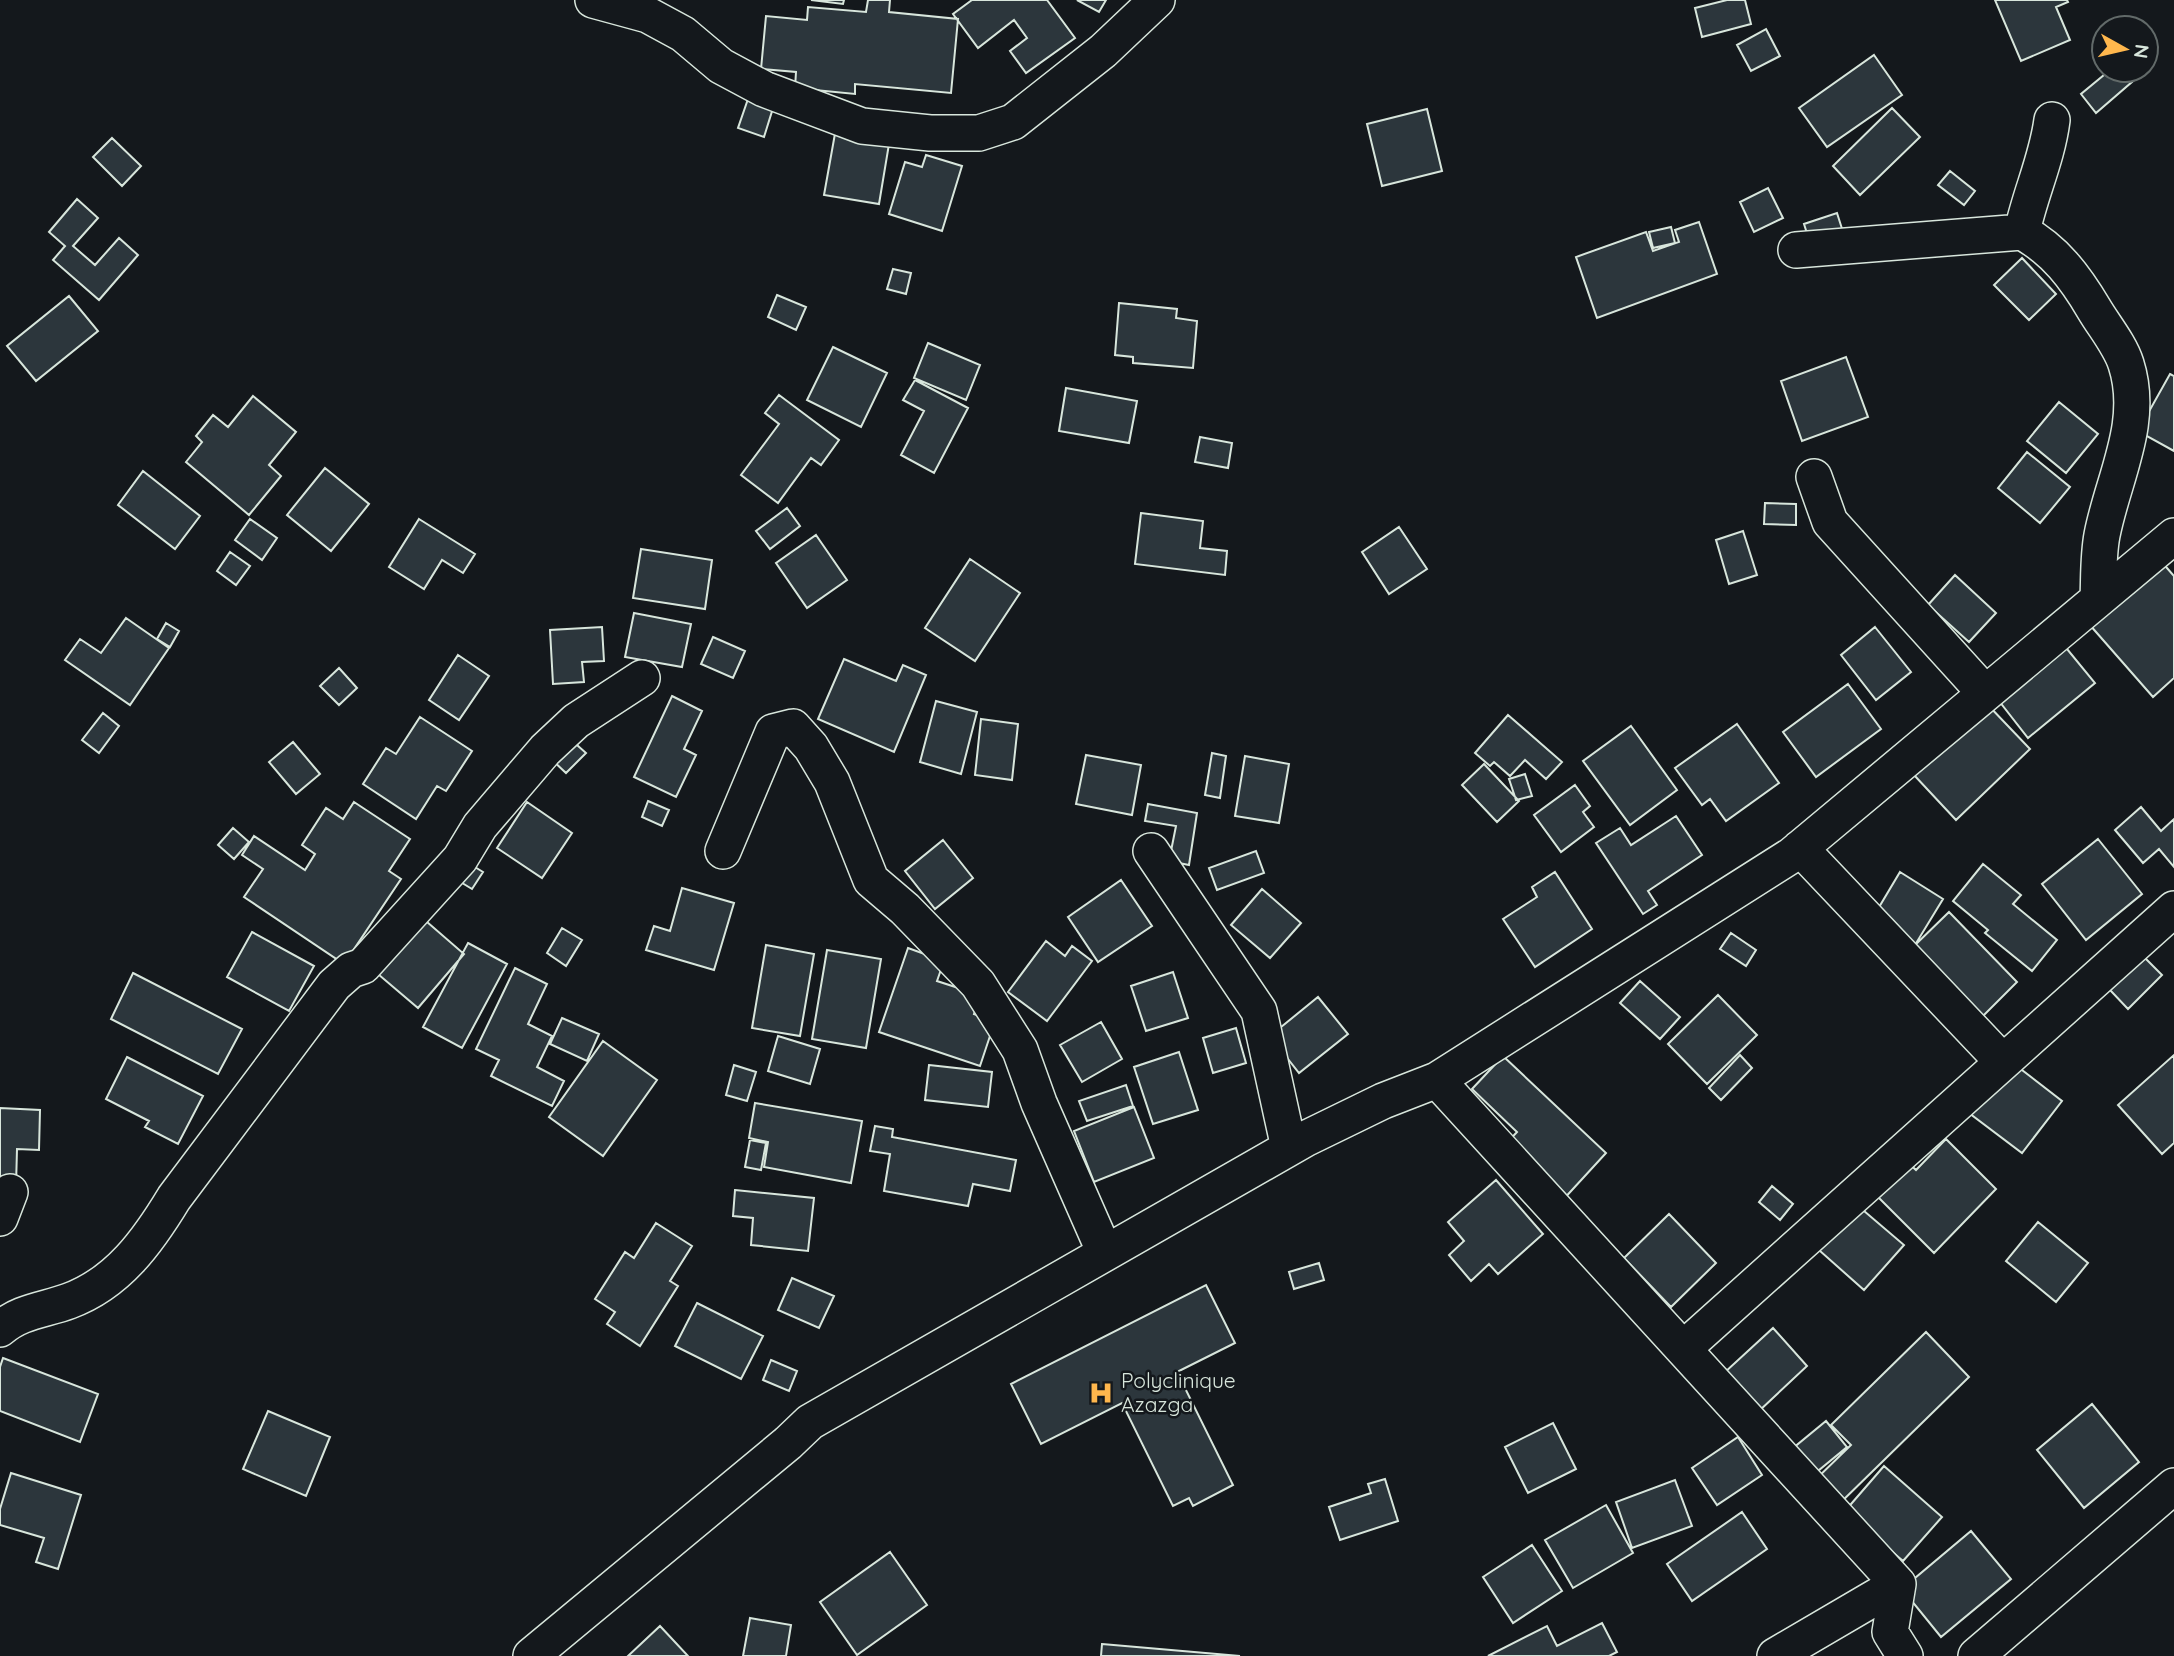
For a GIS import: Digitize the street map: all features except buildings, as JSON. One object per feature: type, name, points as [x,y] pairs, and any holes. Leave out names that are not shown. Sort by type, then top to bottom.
[{"type":"street","points":[[593,0],[648,15],[683,34],[721,66],[764,89],[862,125],[930,133],[979,133],[1013,122],[1102,51],[1157,0]]},
{"type":"street","points":[[2022,232],[2028,205],[2050,141],[2052,120]]},
{"type":"street","points":[[1796,250],[2022,232],[2038,241],[2061,261],[2087,298],[2125,362],[2134,398],[2125,456],[2102,536],[2098,599]]},
{"type":"street","points":[[1814,477],[1830,522],[1985,693]]},
{"type":"street","points":[[531,1656],[810,1422],[1289,1148],[1383,1101],[1437,1080],[1800,848],[2174,537]]},
{"type":"street","points":[[0,1329],[19,1315],[87,1294],[110,1280],[155,1230],[174,1198],[334,985],[351,970],[363,966],[460,859],[480,826],[545,750],[576,721],[642,678]]},
{"type":"street","points":[[723,851],[773,732],[793,727],[811,747],[832,782],[872,880],[905,909],[978,984],[1020,1050],[1039,1103],[1105,1254]]},
{"type":"street","points":[[1800,848],[2003,1062]]},
{"type":"street","points":[[1151,851],[1259,1010],[1289,1148]]},
{"type":"street","points":[[1683,1349],[2174,908]]},
{"type":"street","points":[[1437,1080],[1898,1584]]},
{"type":"street","points":[[1976,1656],[2174,1486]]},
{"type":"street","points":[[1775,1656],[1898,1584]]},
{"type":"street","points":[[1898,1584],[1890,1632],[1905,1656]]},
{"type":"place","name":"Polyclinique Azazga","points":[[1101,1393]]}]
